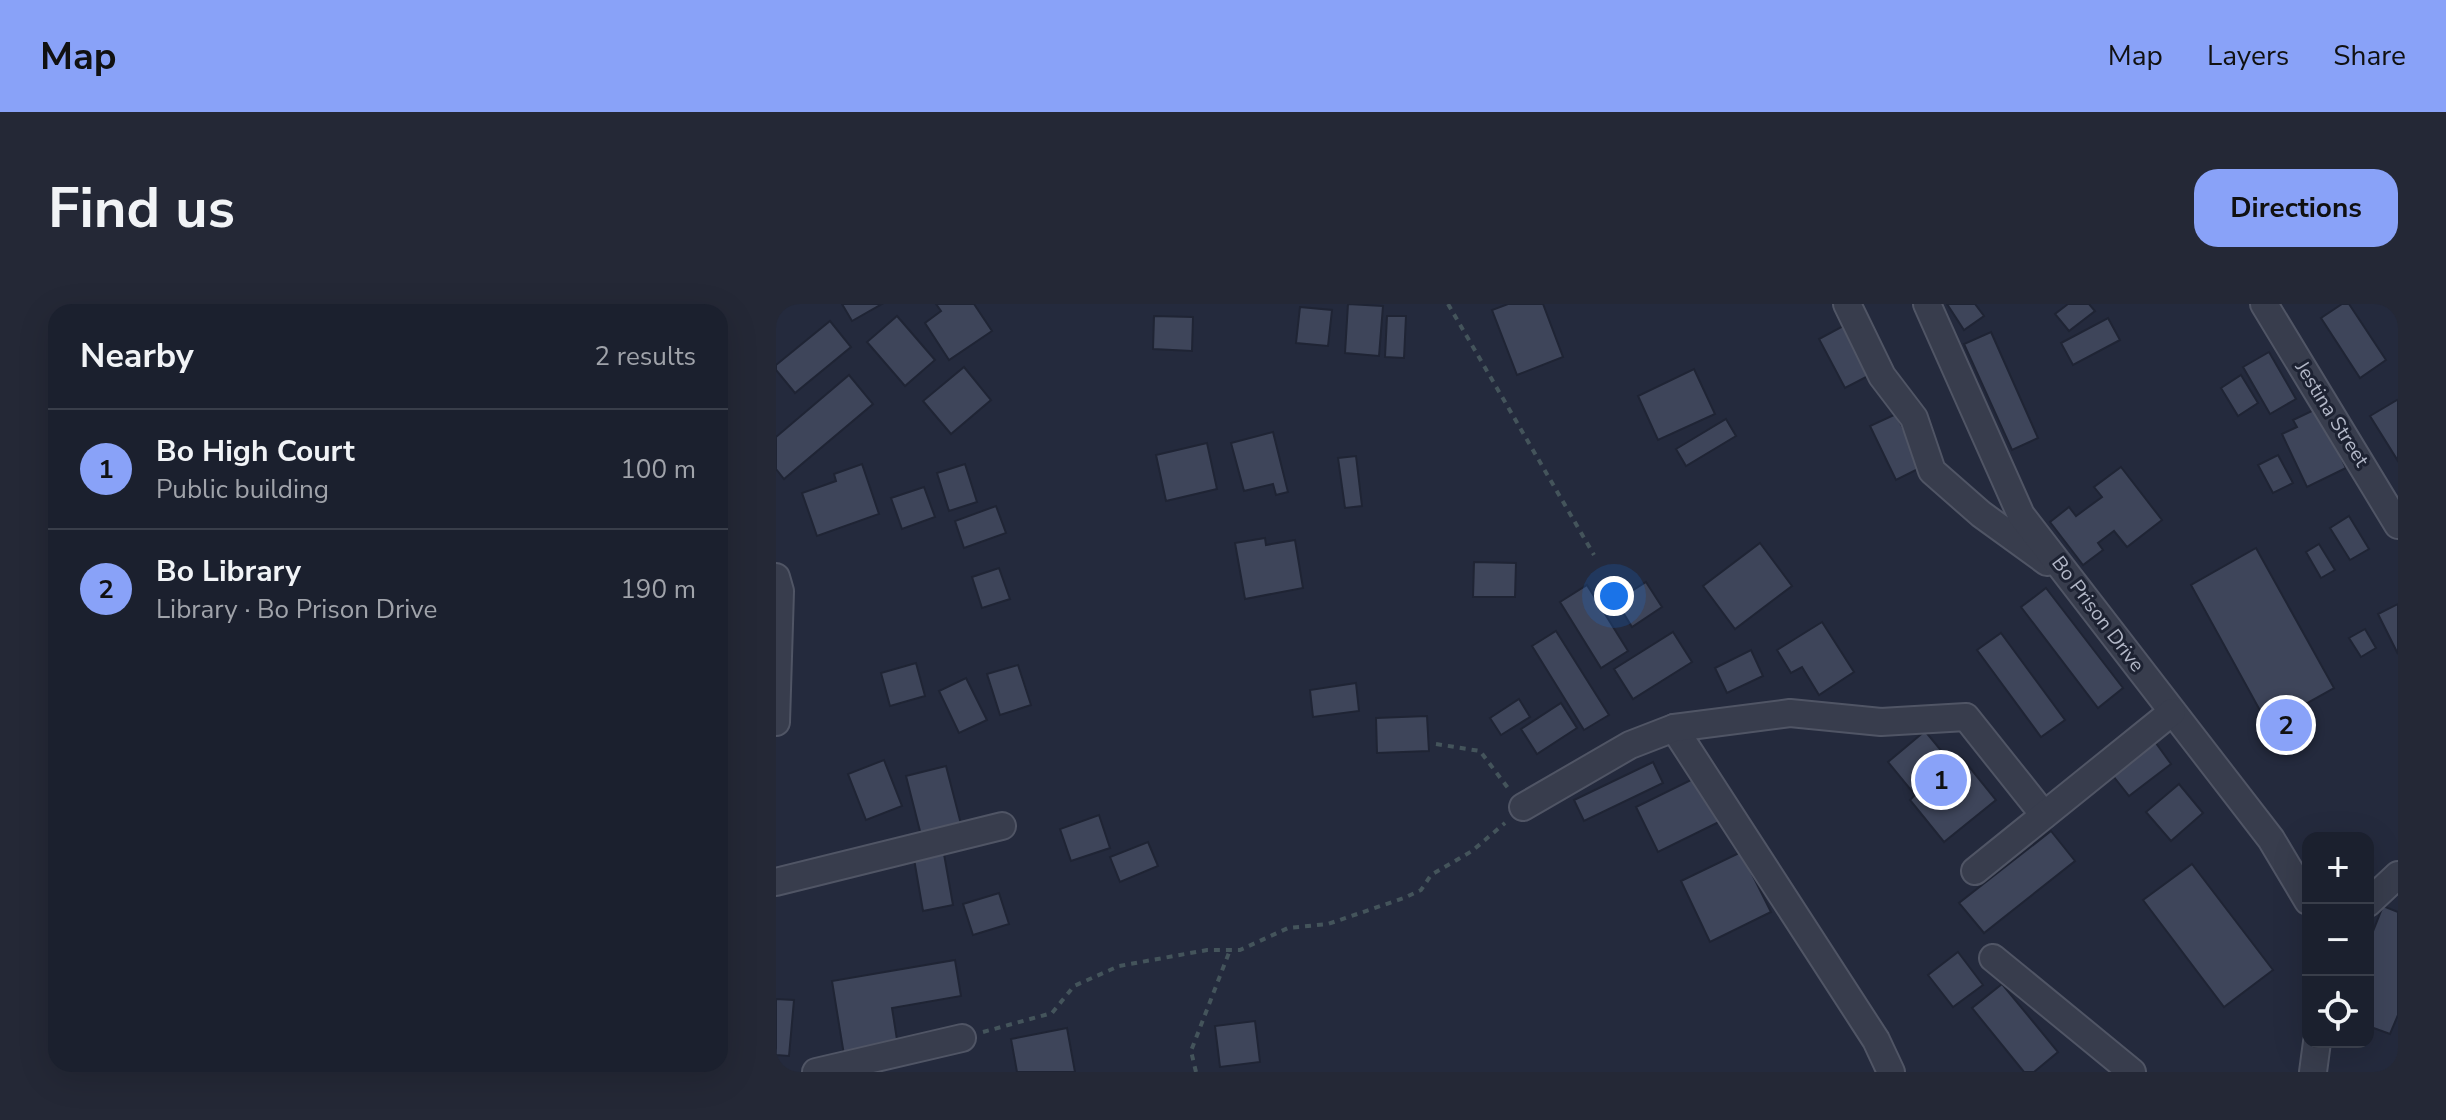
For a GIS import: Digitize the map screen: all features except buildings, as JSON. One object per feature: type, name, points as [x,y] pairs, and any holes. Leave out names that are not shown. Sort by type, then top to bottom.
[{"type":"street","points":[[1847,304],[1882,376],[1914,418],[1932,471],[1981,514],[2072,580]]},
{"type":"street","name":"Bo Prison Drive","points":[[1927,304],[2021,515],[2271,839],[2302,891]]},
{"type":"street","name":"Jestina Street","points":[[2264,304],[2398,525]]},
{"type":"street","points":[[776,577],[780,591],[776,722]]},
{"type":"street","points":[[1975,871],[2172,712]]},
{"type":"street","points":[[1523,807],[1630,745],[1674,728],[1790,713],[1881,722],[1966,717],[2044,815]]},
{"type":"street","points":[[1674,728],[1876,1040],[1891,1072]]},
{"type":"street","points":[[776,882],[1002,826]]},
{"type":"street","points":[[2374,897],[2398,875]]},
{"type":"street","points":[[1993,958],[2132,1072]]},
{"type":"street","points":[[816,1072],[962,1038]]},
{"type":"street","points":[[2313,1072],[2316,1048]]},
{"type":"path","points":[[1448,304],[1594,555]]},
{"type":"path","points":[[962,1038],[1052,1013],[1074,986],[1119,966],[1207,950],[1240,950],[1288,928],[1328,924],[1421,890],[1431,875],[1472,851],[1523,807],[1480,751],[1436,744]]},
{"type":"path","points":[[1196,1072],[1191,1051],[1230,950]]},
{"type":"place","name":"Bo Library","points":[[2286,725]]},
{"type":"place","name":"Bo High Court","points":[[1941,780]]}]
